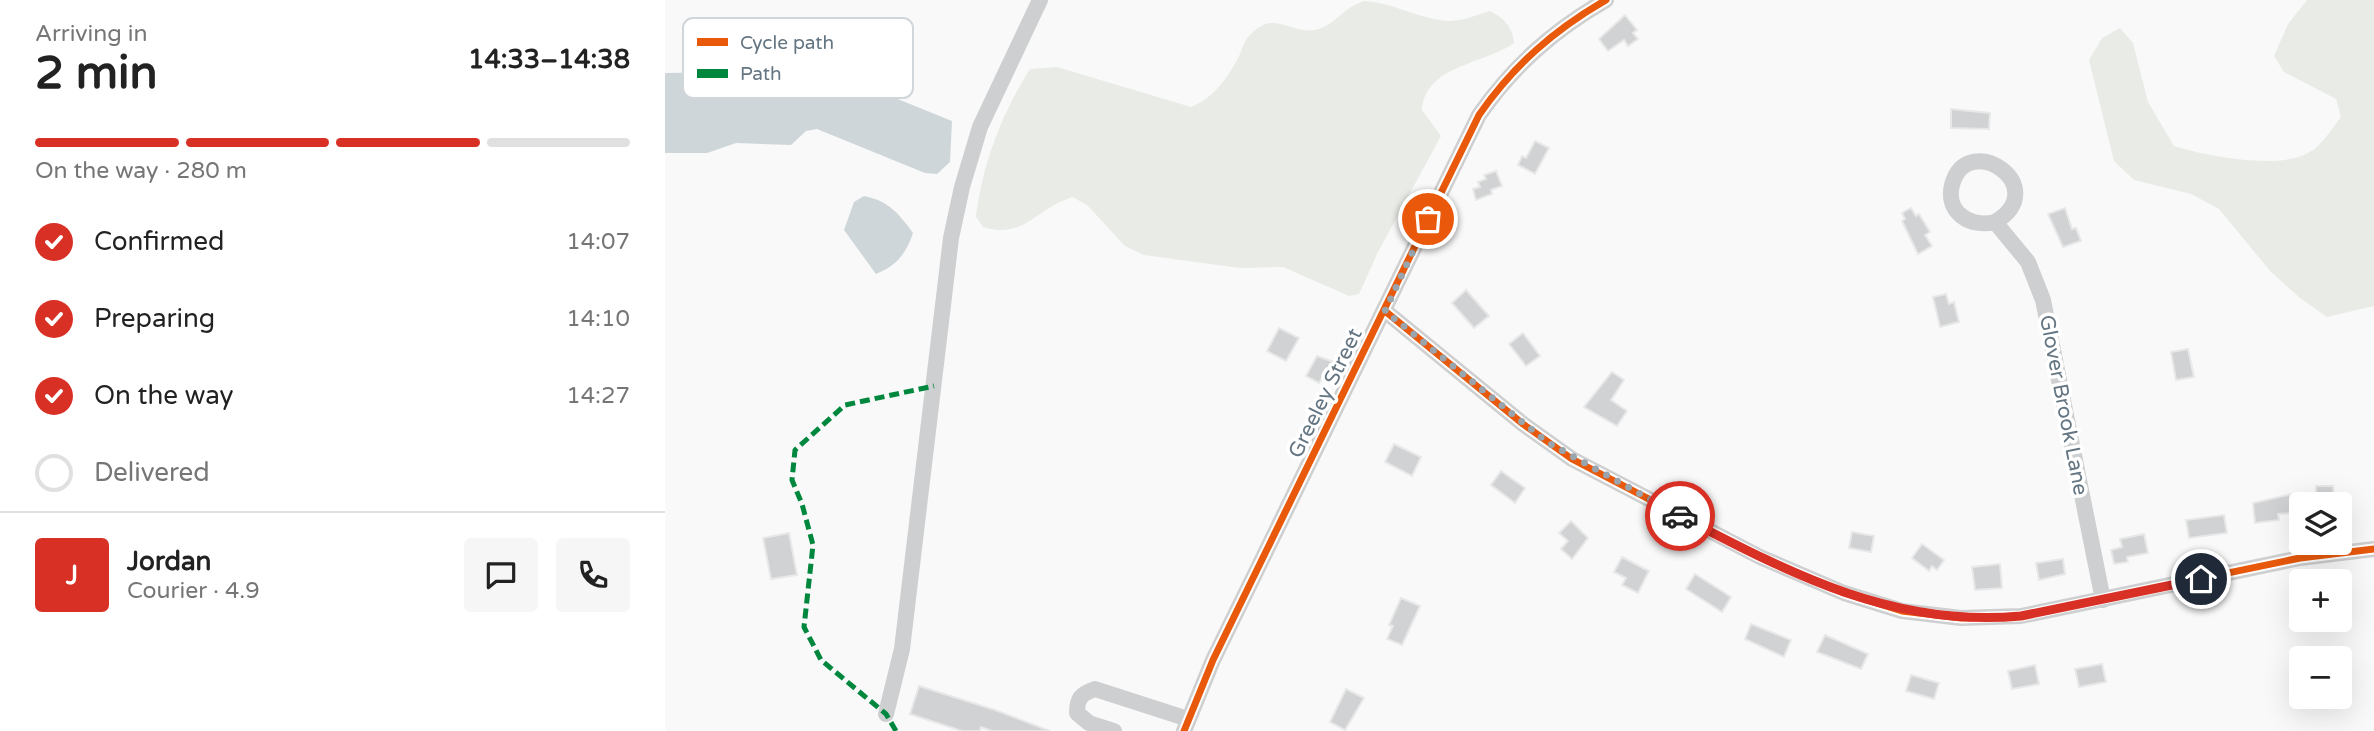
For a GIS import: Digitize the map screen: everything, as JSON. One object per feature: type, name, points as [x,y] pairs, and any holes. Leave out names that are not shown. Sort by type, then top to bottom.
[{"type":"street","points":[[886,714],[902,649],[951,238],[962,187],[980,127],[1040,0]]},
{"type":"street","points":[[1573,0],[1583,14]]},
{"type":"street","name":"Greeley Street","points":[[1186,725],[1224,638],[1479,115],[1517,67],[1561,27],[1606,0]]},
{"type":"street","points":[[1988,161],[1998,165],[2012,180],[2014,200],[2004,217],[1995,222],[1974,223],[1956,211],[1951,190],[1954,180],[1968,164],[1988,161]]},
{"type":"street","name":"Glover Brook Lane","points":[[1995,222],[2028,262],[2043,300],[2103,600]]},
{"type":"street","points":[[1385,311],[1523,424],[1572,459],[1760,557],[1844,593],[1902,611],[1969,619],[2021,616],[2300,558],[2374,549]]},
{"type":"street","points":[[1114,731],[1089,723],[1077,713],[1081,694],[1095,689],[1186,725]]},
{"type":"shaded area","points":[[2307,0],[2374,0],[2374,306],[2327,317],[2300,298],[2271,272],[2219,209],[2191,194],[2134,180],[2114,161],[2089,60],[2102,38],[2120,28],[2133,43],[2148,102],[2174,146],[2242,160],[2295,158],[2317,146],[2341,117],[2336,99],[2284,72],[2274,56],[2288,24]]},
{"type":"shaded area","points":[[1365,1],[1446,21],[1490,11],[1507,24],[1514,43],[1445,75],[1434,83],[1426,95],[1422,110],[1441,136],[1378,252],[1359,294],[1349,296],[1283,267],[1240,268],[1144,255],[1125,246],[1088,206],[1073,197],[1020,226],[1009,229],[983,227],[976,217],[988,159],[1002,121],[1030,69],[1057,67],[1191,107],[1207,98],[1226,78],[1247,39],[1259,27],[1274,23],[1315,30]]},
{"type":"shaded area","points":[[665,73],[683,73],[683,98],[895,98],[952,121],[950,162],[937,174],[925,173],[817,129],[806,131],[791,145],[736,143],[707,153],[665,153]]},
{"type":"shaded area","points":[[864,196],[880,201],[892,209],[913,233],[899,258],[876,274],[844,230],[854,202]]},
{"type":"building","points":[[1625,15],[1637,30],[1633,33],[1638,39],[1628,46],[1624,40],[1608,51],[1599,39]]},
{"type":"building","points":[[1951,109],[1990,113],[1989,129],[1951,128]]},
{"type":"building","points":[[1535,141],[1549,148],[1535,174],[1518,165],[1522,156],[1526,158]]},
{"type":"building","points":[[1496,171],[1502,186],[1491,190],[1492,194],[1476,200],[1473,189],[1480,187],[1478,182],[1486,179],[1484,175]]},
{"type":"building","points":[[1911,208],[1916,216],[1919,214],[1930,232],[1925,235],[1932,246],[1918,254],[1902,221],[1905,219],[1902,213]]},
{"type":"building","points":[[2065,208],[2072,229],[2076,228],[2081,241],[2063,247],[2048,214]]},
{"type":"building","points":[[1466,290],[1489,316],[1474,328],[1452,303]]},
{"type":"building","points":[[1946,294],[1949,304],[1954,302],[1959,322],[1940,327],[1933,297]]},
{"type":"building","points":[[1279,328],[1299,338],[1286,361],[1267,351]]},
{"type":"building","points":[[1523,333],[1540,356],[1526,366],[1509,344]]},
{"type":"building","points":[[2188,349],[2194,377],[2176,380],[2171,352]]},
{"type":"building","points":[[1317,356],[1334,362],[1325,379],[1322,378],[1319,383],[1306,376]]},
{"type":"building","points":[[1612,372],[1624,380],[1611,400],[1627,411],[1617,426],[1584,407]]},
{"type":"building","points":[[1394,444],[1421,457],[1412,476],[1385,462]]},
{"type":"building","points":[[1501,471],[1525,488],[1515,503],[1491,485]]},
{"type":"building","points":[[2316,486],[2333,486],[2333,492],[2316,492]]},
{"type":"building","points":[[2289,495],[2289,513],[2278,514],[2279,520],[2255,523],[2253,503]]},
{"type":"building","points":[[2224,515],[2227,533],[2189,538],[2186,520]]},
{"type":"building","points":[[1571,521],[1588,538],[1572,559],[1561,549],[1568,541],[1559,533]]},
{"type":"building","points":[[1852,532],[1874,536],[1871,552],[1849,548]]},
{"type":"building","points":[[789,533],[797,575],[771,579],[763,538]]},
{"type":"building","points":[[2144,534],[2148,553],[2127,557],[2128,562],[2114,564],[2111,550],[2122,547],[2120,539]]},
{"type":"building","points":[[1922,544],[1944,560],[1937,570],[1932,566],[1929,571],[1912,558]]},
{"type":"building","points":[[1622,557],[1649,571],[1638,593],[1622,585],[1626,578],[1614,572]]},
{"type":"building","points":[[2063,559],[2065,574],[2039,580],[2036,563]]},
{"type":"building","points":[[2000,564],[2002,588],[1975,590],[1972,567]]},
{"type":"building","points":[[1695,574],[1731,597],[1722,612],[1686,589]]},
{"type":"building","points":[[1401,598],[1420,606],[1402,645],[1387,639],[1393,626],[1389,625]]},
{"type":"building","points":[[1751,624],[1791,640],[1784,657],[1745,639]]},
{"type":"building","points":[[1825,635],[1868,654],[1861,669],[1817,652]]},
{"type":"building","points":[[2102,664],[2106,682],[2079,687],[2075,669]]},
{"type":"building","points":[[2035,665],[2039,684],[2012,689],[2008,671]]},
{"type":"building","points":[[1911,675],[1939,683],[1934,699],[1906,691]]},
{"type":"building","points":[[919,686],[1050,731],[992,731],[981,727],[980,731],[962,731],[910,714]]},
{"type":"building","points":[[1346,689],[1364,698],[1345,730],[1330,722]]},
{"type":"marked path","points":[[896,731],[886,714],[821,660],[804,627],[813,545],[802,504],[792,480],[795,450],[845,405],[934,386]]},
{"type":"cycle path","points":[[1184,731],[1213,660],[1479,115],[1506,80],[1536,50],[1606,0]]},
{"type":"cycle path","points":[[1385,311],[1523,424],[1572,459],[1760,557],[1844,593],[1902,611],[1961,618],[2021,616],[2300,558],[2374,549]]},
{"type":"way so far","points":[[1428,219],[1385,311],[1547,442],[1572,459],[1680,516]]},
{"type":"route","points":[[1680,516],[1760,557],[1844,593],[1902,611],[1931,615],[1990,619],[2021,616],[2201,579]]}]
